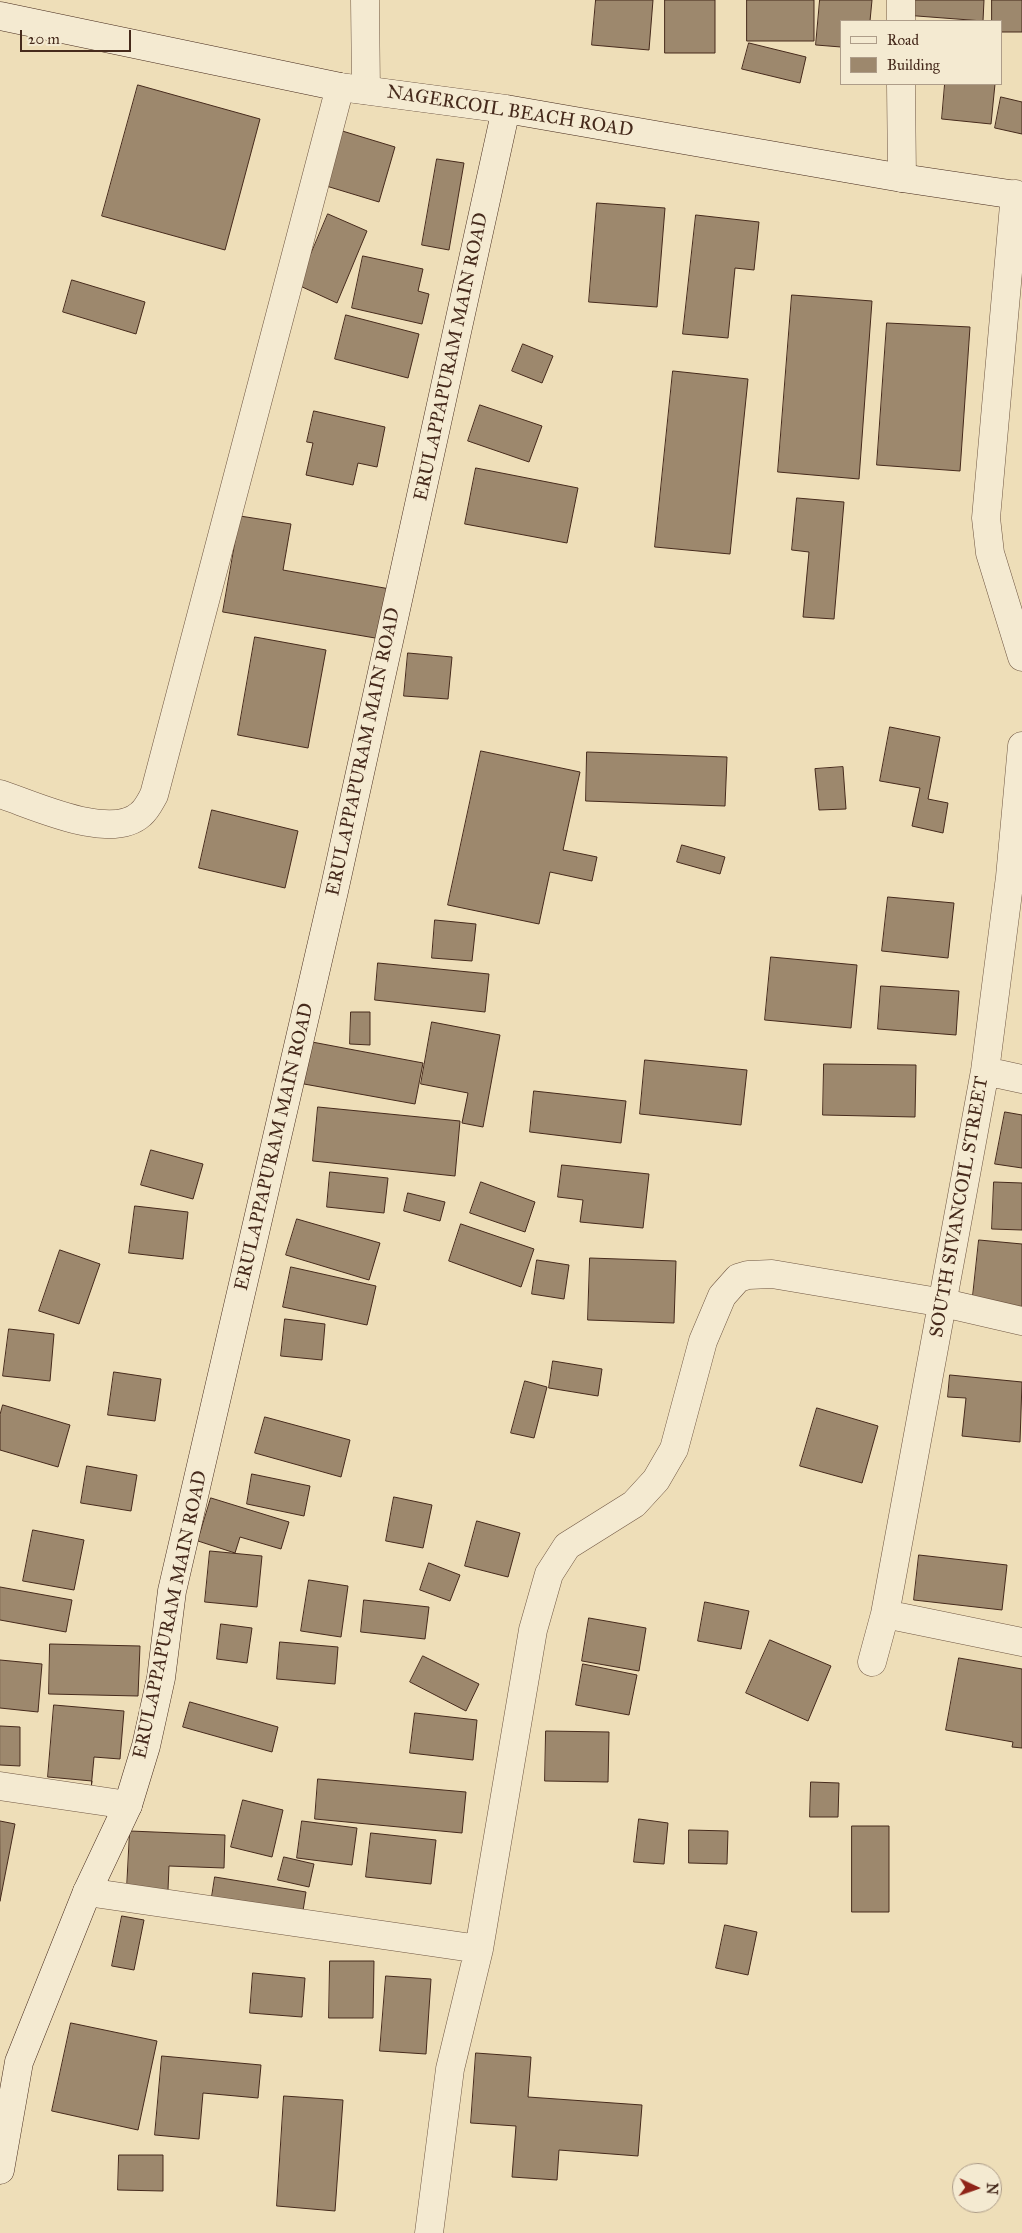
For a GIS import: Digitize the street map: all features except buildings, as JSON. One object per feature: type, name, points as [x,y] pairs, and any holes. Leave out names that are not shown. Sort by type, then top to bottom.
[{"type":"street","points":[[0,794],[87,822],[109,825],[126,822],[140,815],[151,800],[353,89],[365,0]]},
{"type":"street","points":[[901,0],[901,20]]},
{"type":"street","name":"NAGERCOIL BEACH ROAD","points":[[0,16],[353,89],[506,109],[902,178],[1018,195]]},
{"type":"street","points":[[901,85],[902,178]]},
{"type":"street","name":"ERULAPPAPURAM MAIN ROAD","points":[[0,2170],[19,2062],[87,1892],[128,1805],[146,1746],[162,1678],[172,1591],[334,891],[506,109]]},
{"type":"street","points":[[1018,195],[986,518],[990,553],[1022,657]]},
{"type":"street","name":"SOUTH SIVANCOIL STREET","points":[[872,1662],[885,1614],[944,1303],[985,1071],[1016,877],[1022,746]]},
{"type":"street","points":[[985,1071],[1022,1079]]},
{"type":"street","points":[[429,2233],[450,2070],[480,1950],[533,1630],[549,1574],[567,1546],[634,1504],[656,1480],[674,1449],[703,1341],[722,1296],[738,1278],[748,1275],[772,1274],[944,1303],[1022,1321]]},
{"type":"street","points":[[885,1614],[1022,1642]]},
{"type":"street","points":[[0,1786],[128,1805]]},
{"type":"street","points":[[87,1892],[480,1950]]}]
